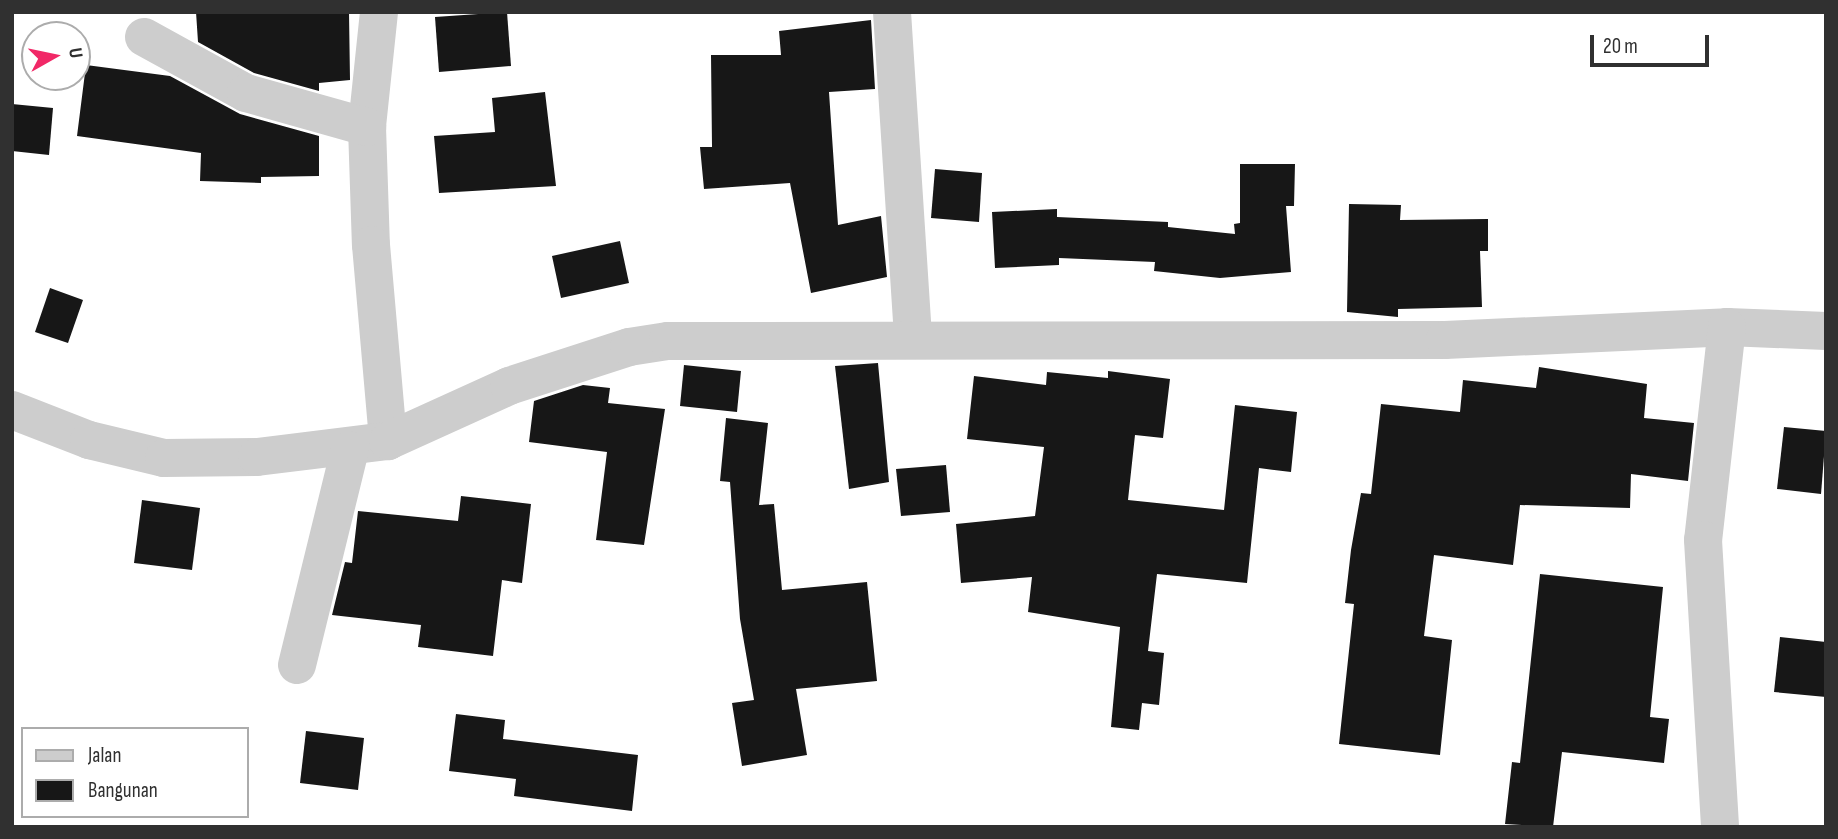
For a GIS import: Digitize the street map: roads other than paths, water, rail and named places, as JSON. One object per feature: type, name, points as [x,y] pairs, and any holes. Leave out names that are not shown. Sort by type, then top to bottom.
[{"type":"street","points":[[379,12],[367,127],[371,246],[388,441]]},
{"type":"street","points":[[892,12],[913,338]]},
{"type":"street","points":[[144,37],[246,93],[367,127]]},
{"type":"street","points":[[1720,827],[1703,540],[1727,327]]},
{"type":"street","points":[[12,411],[89,440],[164,458],[350,450],[388,441],[509,386],[629,347],[668,341],[913,338],[1445,340],[1727,327],[1826,331]]},
{"type":"street","points":[[297,665],[350,450]]}]
